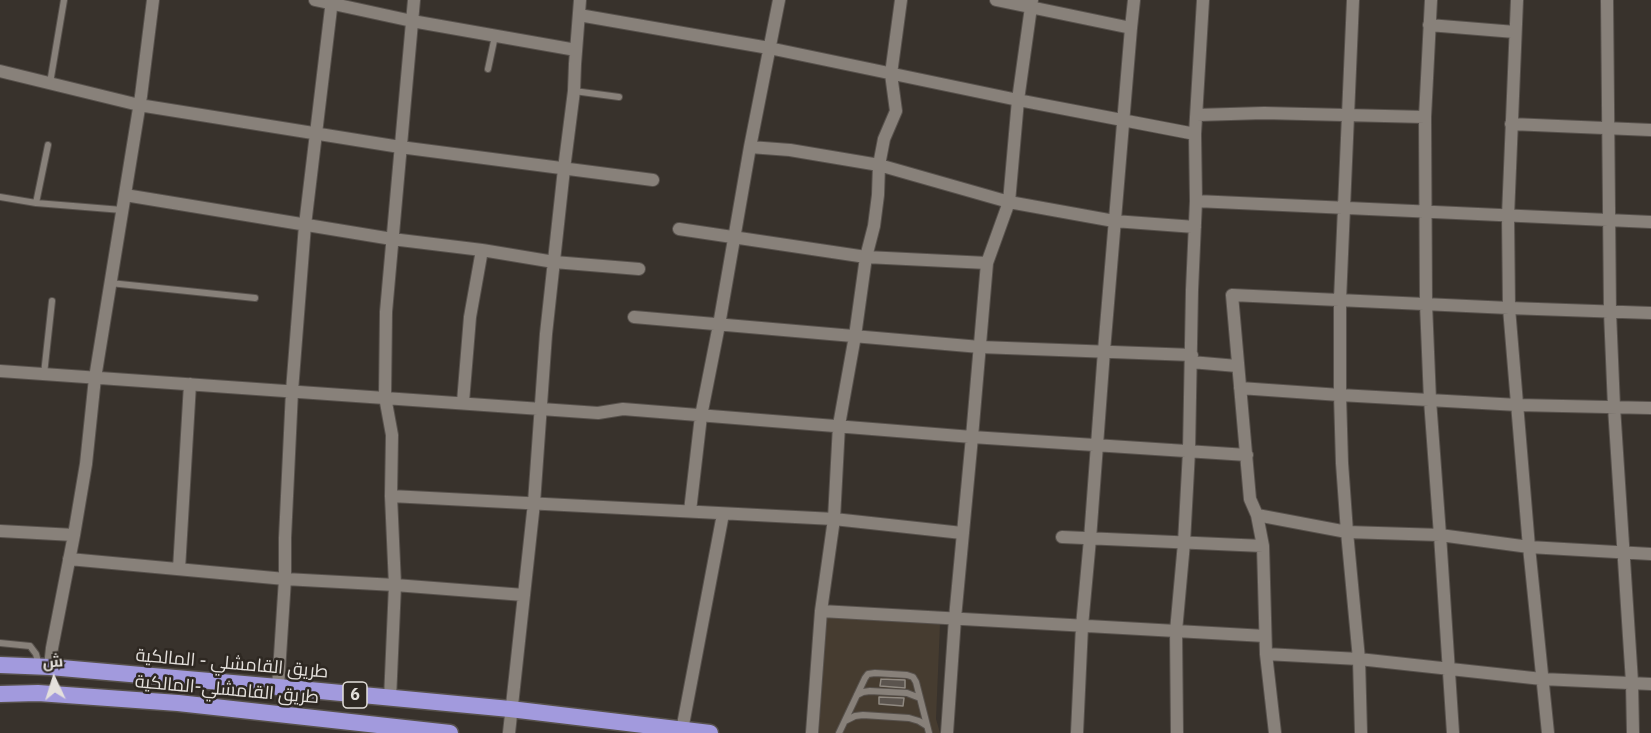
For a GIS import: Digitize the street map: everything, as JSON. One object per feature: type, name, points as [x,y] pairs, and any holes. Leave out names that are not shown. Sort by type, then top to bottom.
[{"type":"highway","name":"طريق القامشلي - المالكية","points":[[0,665],[278,687],[510,709],[710,733]]},
{"type":"highway","name":"طريق القامشلي-المالكية","points":[[0,694],[38,693],[178,703],[450,733]]},
{"type":"street","points":[[45,667],[52,648],[86,464],[95,378],[139,105],[153,0]]},
{"type":"street","points":[[315,0],[412,21],[576,50]]},
{"type":"street","points":[[390,699],[395,585],[392,435],[385,397],[386,312],[414,0]]},
{"type":"street","points":[[508,733],[534,502],[546,334],[574,91],[580,0]]},
{"type":"street","points":[[690,511],[700,416],[779,0]]},
{"type":"street","points":[[812,733],[821,611],[834,519],[839,425],[866,257],[875,216],[879,165],[884,139],[896,111],[891,75],[901,0]]},
{"type":"street","points":[[996,0],[1032,4],[1131,28]]},
{"type":"street","points":[[1077,733],[1082,626],[1096,445],[1134,0]]},
{"type":"street","points":[[1177,733],[1176,631],[1189,451],[1196,201],[1195,135],[1203,0]]},
{"type":"street","points":[[1353,0],[1343,208],[1340,396],[1342,463],[1359,659],[1361,733]]},
{"type":"street","points":[[1431,0],[1425,117],[1426,304],[1430,400],[1453,733]]},
{"type":"street","points":[[1517,0],[1508,216],[1509,308],[1529,547],[1548,733]]},
{"type":"street","points":[[1607,0],[1610,312],[1633,733]]},
{"type":"street","points":[[278,687],[285,579],[292,391],[305,225],[332,2]]},
{"type":"street","points":[[947,733],[962,533],[987,263],[1009,202],[1018,100],[1032,4]]},
{"type":"street","points":[[579,15],[769,48],[891,75],[1195,135]]},
{"type":"street","points":[[1429,25],[1515,32]]},
{"type":"street","points":[[0,71],[139,105],[400,147],[653,180]]},
{"type":"street","points":[[1197,115],[1264,113],[1425,117]]},
{"type":"street","points":[[1512,124],[1651,130]]},
{"type":"street","points":[[750,147],[790,150],[879,165],[1009,202],[1114,220],[1195,226]]},
{"type":"street","points":[[125,195],[392,239],[554,262],[639,269]]},
{"type":"street","points":[[1196,201],[1651,222]]},
{"type":"street","points":[[679,229],[866,257],[987,263]]},
{"type":"street","points":[[463,402],[470,317],[482,250]]},
{"type":"street","points":[[1275,733],[1266,654],[1263,546],[1257,515],[1250,499],[1232,295],[1651,313]]},
{"type":"street","points":[[634,317],[980,347],[1104,351],[1192,358],[1237,366]]},
{"type":"street","points":[[0,371],[598,412],[623,409],[972,437],[1247,455]]},
{"type":"street","points":[[179,569],[190,384]]},
{"type":"street","points":[[1240,388],[1340,396],[1518,405],[1651,408]]},
{"type":"street","points":[[392,496],[834,519],[962,533]]},
{"type":"street","points":[[682,730],[723,514]]},
{"type":"street","points":[[1257,515],[1347,532],[1440,535],[1529,547],[1651,554]]},
{"type":"street","points":[[0,531],[74,535]]},
{"type":"street","points":[[1062,537],[1263,546]]},
{"type":"street","points":[[69,559],[285,579],[524,595]]},
{"type":"street","points":[[821,611],[1265,636]]},
{"type":"street","points":[[1266,654],[1359,659],[1542,679],[1651,684]]},
{"type":"lane","points":[[50,83],[64,0]]},
{"type":"lane","points":[[488,69],[495,36]]},
{"type":"lane","points":[[574,91],[619,97]]},
{"type":"lane","points":[[36,203],[48,145]]},
{"type":"lane","points":[[0,197],[36,203],[122,210]]},
{"type":"lane","points":[[110,283],[255,298]]},
{"type":"lane","points":[[44,374],[52,301]]},
{"type":"lane","points":[[0,643],[30,646],[45,667]]},
{"type":"lane","points":[[839,733],[866,676],[875,673],[910,675],[915,679],[928,730]]},
{"type":"lane","points":[[856,696],[870,691],[907,693],[920,698]]},
{"type":"lane","points":[[845,721],[863,715],[909,718],[919,721],[928,730]]},
{"type":"shaded area","points":[[826,617],[940,624],[936,719],[940,733],[819,733]]},
{"type":"building","points":[[881,679],[905,680],[905,688],[880,686]]},
{"type":"building","points":[[879,697],[904,698],[903,706],[879,704]]}]
